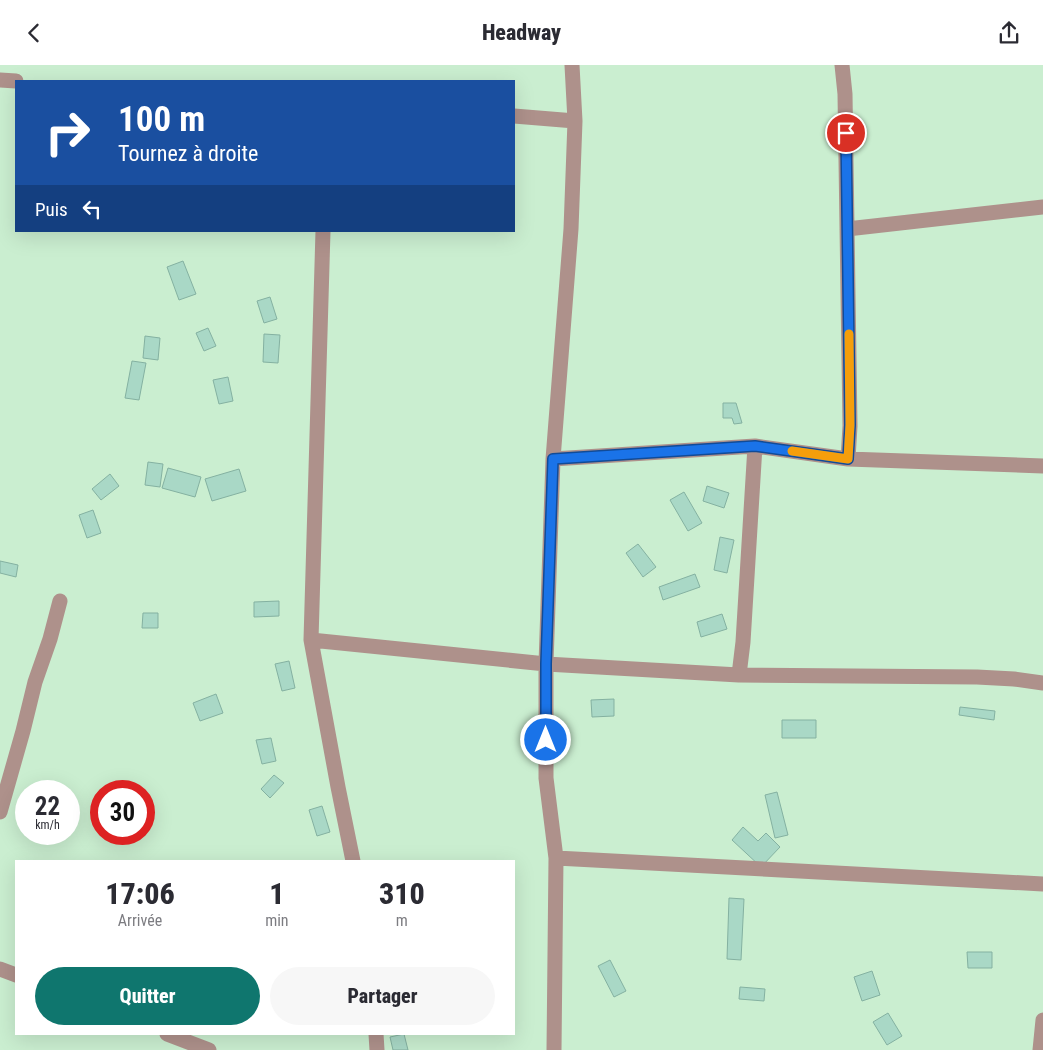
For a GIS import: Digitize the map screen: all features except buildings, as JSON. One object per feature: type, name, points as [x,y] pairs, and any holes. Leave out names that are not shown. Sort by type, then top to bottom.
[{"type":"street","points":[[554,1050],[556,858],[546,778],[546,664],[553,459],[571,229],[576,121],[572,65]]},
{"type":"street","points":[[842,65],[846,94],[850,425],[848,459]]},
{"type":"street","points":[[0,80],[15,81]]},
{"type":"street","points":[[515,117],[576,121]]},
{"type":"street","points":[[847,229],[1043,207]]},
{"type":"street","points":[[323,232],[312,640],[353,860]]},
{"type":"street","points":[[553,459],[755,446],[848,459],[1043,466]]},
{"type":"street","points":[[739,675],[743,642],[755,446]]},
{"type":"street","points":[[0,812],[35,682],[50,639],[60,601]]},
{"type":"street","points":[[312,640],[546,664],[739,675],[977,677],[1043,683]]},
{"type":"street","points":[[556,858],[1043,884]]},
{"type":"street","points":[[0,969],[15,975]]},
{"type":"street","points":[[1040,1050],[1043,1020]]},
{"type":"street","points":[[170,1035],[209,1050]]},
{"type":"street","points":[[376,1035],[377,1050]]},
{"type":"slow traffic","points":[[792,451],[848,459],[850,425],[849,334]]},
{"type":"route","points":[[546,740],[546,664],[553,459],[755,446],[848,459],[850,425],[846,133]]}]
